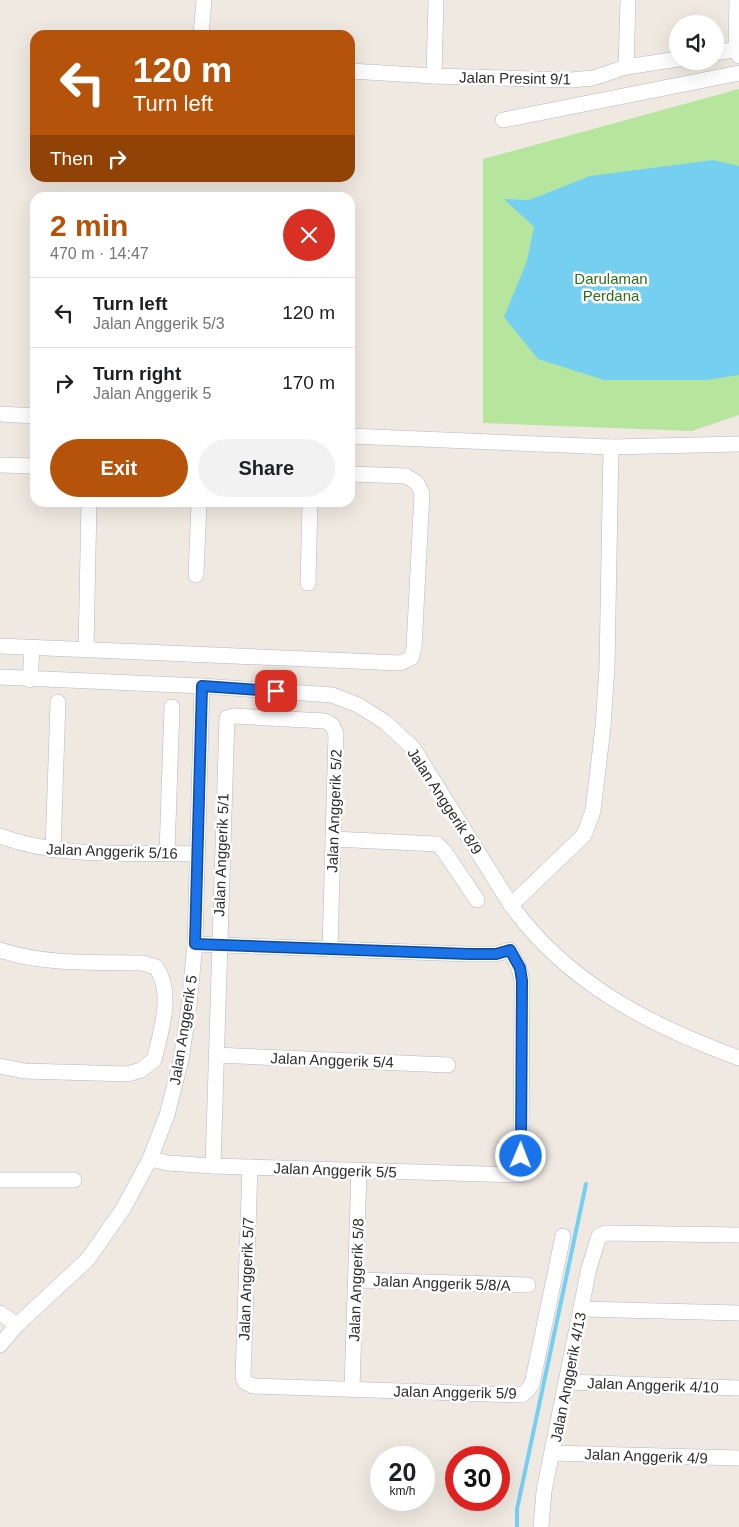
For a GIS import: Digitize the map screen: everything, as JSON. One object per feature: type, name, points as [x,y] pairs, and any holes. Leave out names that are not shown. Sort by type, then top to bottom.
[{"type":"street","points":[[201,30],[204,0]]},
{"type":"street","points":[[434,76],[436,0]]},
{"type":"street","points":[[626,67],[628,0]]},
{"type":"street","points":[[724,52],[738,51],[737,0]]},
{"type":"street","name":"Jalan Presint 9/1","points":[[355,71],[434,76],[571,80],[593,78],[626,67],[669,60]]},
{"type":"street","points":[[503,120],[739,74]]},
{"type":"street","points":[[0,414],[30,416]]},
{"type":"street","points":[[355,436],[611,447],[739,444]]},
{"type":"street","points":[[511,905],[584,835],[593,811],[603,727],[607,667],[611,447]]},
{"type":"street","points":[[0,465],[30,466]]},
{"type":"street","points":[[0,646],[249,655],[400,663],[412,658],[422,493],[417,483],[406,476],[355,474]]},
{"type":"street","points":[[86,650],[90,507]]},
{"type":"street","points":[[196,575],[199,507]]},
{"type":"street","points":[[308,583],[310,507]]},
{"type":"street","points":[[30,680],[32,648]]},
{"type":"street","name":"Jalan Anggerik 8/9","points":[[0,677],[30,680],[202,686],[332,695],[358,705],[385,722],[413,748],[511,905],[528,928],[552,953],[627,1009],[683,1037],[739,1058]]},
{"type":"street","name":"Jalan Anggerik 5","points":[[0,1345],[17,1326],[88,1259],[123,1209],[150,1159],[167,1115],[181,1060],[195,944],[202,686]]},
{"type":"street","points":[[53,850],[58,702]]},
{"type":"street","points":[[167,853],[172,707]]},
{"type":"street","name":"Jalan Anggerik 5/1","points":[[213,1166],[225,723],[226,718],[233,716],[281,719]]},
{"type":"street","name":"Jalan Anggerik 5/2","points":[[281,719],[324,722],[332,726],[336,734],[330,949]]},
{"type":"street","name":"Jalan Anggerik 5/16","points":[[0,836],[24,845],[53,850],[196,854]]},
{"type":"street","points":[[333,839],[436,844],[444,851],[477,900]]},
{"type":"street","points":[[195,944],[330,949]]},
{"type":"street","name":"Jalan Anggerik 5/5","points":[[150,1159],[168,1164],[250,1168],[521,1175],[522,981],[520,968],[510,950],[496,954],[469,954],[330,949]]},
{"type":"street","points":[[0,950],[21,957],[45,960],[142,964],[156,967],[164,978],[163,1022],[154,1060],[141,1070],[128,1074],[25,1071],[0,1066]]},
{"type":"street","name":"Jalan Anggerik 5/4","points":[[216,1056],[448,1065]]},
{"type":"street","name":"Jalan Anggerik 5/7","points":[[250,1168],[243,1377],[245,1382],[253,1386]]},
{"type":"street","name":"Jalan Anggerik 5/8","points":[[352,1390],[359,1170]]},
{"type":"street","points":[[0,1180],[74,1180]]},
{"type":"street","name":"Jalan Anggerik 4/13","points":[[541,1527],[544,1491],[595,1243],[599,1236],[606,1233],[739,1235]]},
{"type":"street","name":"Jalan Anggerik 5/9","points":[[253,1386],[521,1395],[532,1384],[563,1236]]},
{"type":"street","name":"Jalan Anggerik 5/8/A","points":[[356,1280],[528,1285]]},
{"type":"street","points":[[581,1309],[739,1313]]},
{"type":"street","points":[[0,1313],[17,1326]]},
{"type":"street","name":"Jalan Anggerik 4/10","points":[[567,1382],[739,1388]]},
{"type":"street","name":"Jalan Anggerik 4/9","points":[[552,1453],[739,1458]]},
{"type":"street","points":[[541,1527],[552,1527]]},
{"type":"green space","name":"Darulaman Perdana","points":[[739,89],[739,415],[692,431],[483,423],[483,159]]},
{"type":"water","points":[[713,160],[739,166],[739,375],[706,380],[604,380],[538,359],[504,317],[527,261],[534,227],[504,199],[529,200],[590,176]]},
{"type":"waterway","points":[[517,1527],[517,1509],[586,1184]]},
{"type":"route","points":[[276,691],[202,686],[195,944],[469,954],[496,954],[510,950],[520,968],[522,981],[521,1156]]}]
